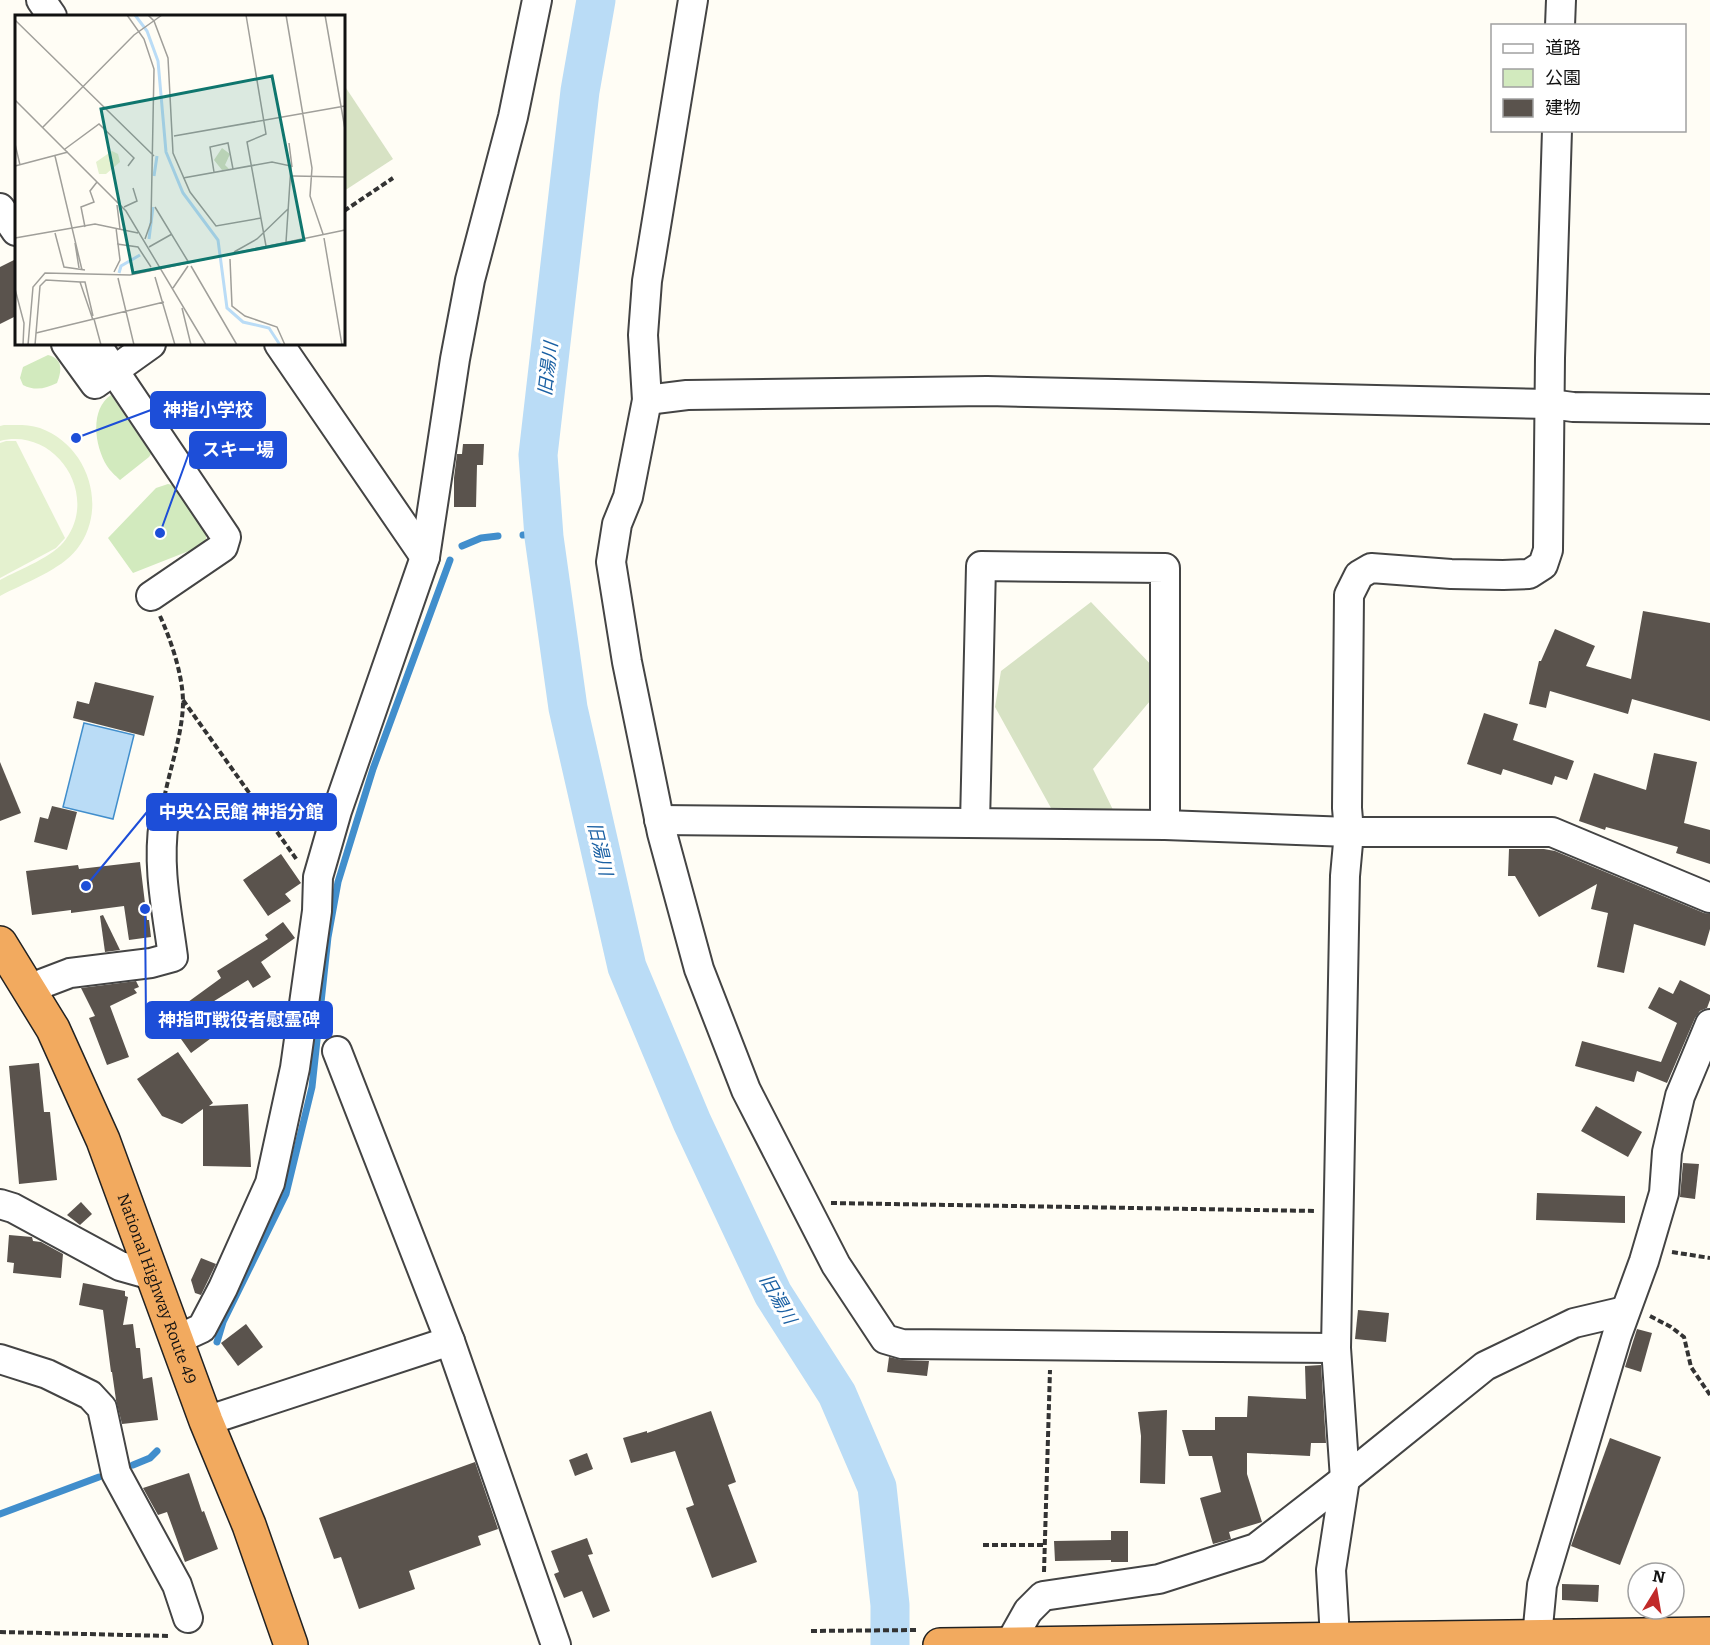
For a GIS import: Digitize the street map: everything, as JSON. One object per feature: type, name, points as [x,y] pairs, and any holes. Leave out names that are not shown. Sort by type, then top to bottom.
[{"type":"highway","name":"National Highway Route 49","points":[[0,943],[53,1029],[103,1140],[206,1421],[249,1525],[291,1645]]},
{"type":"highway","points":[[935,1638],[964,1644],[1710,1634]]},
{"type":"street","points":[[41,0],[51,15]]},
{"type":"street","points":[[176,1340],[202,1328],[224,1288],[270,1183],[295,1068],[316,911],[318,877],[337,811],[425,557],[455,359],[470,280],[513,117],[537,0]]},
{"type":"street","points":[[693,0],[647,281],[644,335],[647,400],[628,497],[617,524],[612,562],[627,662],[659,820],[699,969],[746,1090],[836,1265],[885,1339],[902,1344],[1336,1348]]},
{"type":"street","points":[[1560,24],[1561,0]]},
{"type":"street","points":[[1335,1638],[1331,1570],[1345,1479],[1336,1348],[1345,876],[1349,832],[1347,808],[1349,596],[1359,575],[1371,568],[1503,575],[1529,573],[1543,565],[1548,550],[1550,358],[1557,132]]},
{"type":"street","points":[[0,208],[15,230]]},
{"type":"street","points":[[67,345],[95,384],[150,345]]},
{"type":"street","points":[[96,345],[108,374],[226,537],[223,547],[152,596]]},
{"type":"street","points":[[280,345],[425,557]]},
{"type":"street","points":[[647,400],[687,394],[987,391],[1550,404],[1574,408],[1710,409]]},
{"type":"street","points":[[975,823],[981,566],[1165,568],[1165,825]]},
{"type":"street","points":[[659,820],[1165,825],[1349,832],[1552,832],[1710,898]]},
{"type":"street","points":[[28,989],[70,973],[151,963],[173,957],[160,870],[160,846],[164,821]]},
{"type":"street","points":[[1537,1637],[1542,1585],[1626,1308],[1664,1193],[1667,1152],[1680,1096],[1710,1024]]},
{"type":"street","points":[[337,1051],[450,1341],[556,1645]]},
{"type":"street","points":[[0,1204],[13,1208],[120,1266],[152,1275]]},
{"type":"street","points":[[1010,1642],[1028,1611],[1043,1596],[1159,1579],[1256,1548],[1485,1366],[1574,1323],[1626,1308]]},
{"type":"street","points":[[206,1421],[450,1341]]},
{"type":"street","points":[[0,1359],[47,1374],[90,1395],[102,1408],[116,1473],[177,1585],[180,1627]]},
{"type":"path","points":[[345,210],[393,178]]},
{"type":"path","points":[[152,596],[168,633],[183,699],[182,715],[161,815],[164,821]]},
{"type":"path","points":[[183,699],[291,854],[306,870],[318,877]]},
{"type":"path","points":[[804,1202],[1339,1212]]},
{"type":"path","points":[[1648,1247],[1710,1258]]},
{"type":"path","points":[[1626,1308],[1671,1327],[1684,1336],[1691,1367],[1710,1395]]},
{"type":"path","points":[[1043,1596],[1051,1345]]},
{"type":"path","points":[[983,1545],[1044,1545]]},
{"type":"path","points":[[0,1632],[180,1627]]},
{"type":"path","points":[[811,1631],[935,1638]]},
{"type":"green space","points":[[345,87],[393,159],[345,190]]},
{"type":"green space","points":[[48,355],[59,362],[60,374],[57,383],[40,388],[23,385],[20,378],[23,367]]},
{"type":"green space","points":[[111,395],[151,454],[120,480],[107,466],[97,438],[97,418],[104,401]]},
{"type":"green space","points":[[0,426],[36,427],[57,436],[71,448],[81,463],[92,497],[87,533],[70,557],[42,576],[0,596],[0,580],[45,557],[66,539],[75,521],[77,502],[74,484],[66,467],[54,454],[38,444],[20,439],[0,441]]},
{"type":"green space","points":[[16,441],[65,538],[56,548],[0,578],[0,443]]},
{"type":"green space","points":[[168,484],[177,486],[203,522],[206,530],[204,545],[133,573],[108,538],[156,488]]},
{"type":"green space","points":[[1091,602],[1157,671],[1155,695],[1093,769],[1118,820],[1056,817],[995,707],[1001,671]]},
{"type":"water","points":[[84,723],[134,735],[113,819],[63,807]]},
{"type":"building","points":[[15,260],[15,316],[0,324],[0,267]]},
{"type":"building","points":[[463,444],[484,444],[483,465],[477,465],[476,507],[454,507],[457,454],[462,454]]},
{"type":"building","points":[[1643,611],[1710,623],[1710,721],[1632,699],[1628,714],[1550,691],[1546,708],[1529,704],[1539,661],[1555,629],[1595,646],[1586,666],[1631,679]]},
{"type":"building","points":[[95,682],[154,696],[144,736],[73,718],[77,701],[89,704]]},
{"type":"building","points":[[1484,713],[1518,724],[1513,740],[1574,761],[1567,780],[1555,776],[1552,785],[1503,769],[1501,775],[1467,764]]},
{"type":"building","points":[[1654,753],[1697,762],[1684,823],[1710,830],[1710,864],[1676,853],[1678,847],[1606,827],[1605,830],[1579,821],[1594,773],[1646,790]]},
{"type":"building","points":[[0,762],[21,813],[0,821]]},
{"type":"building","points":[[52,806],[77,812],[67,850],[34,842],[40,817],[48,819]]},
{"type":"building","points":[[1509,849],[1555,851],[1710,914],[1710,929],[1705,946],[1634,924],[1624,973],[1597,967],[1608,913],[1591,909],[1597,884],[1539,917],[1515,876],[1508,876]]},
{"type":"building","points":[[281,854],[301,883],[285,894],[291,901],[268,916],[243,880]]},
{"type":"building","points":[[140,862],[151,937],[129,940],[124,906],[71,913],[71,910],[32,915],[26,871],[78,865],[79,869]]},
{"type":"building","points":[[103,915],[120,950],[105,952],[100,916]]},
{"type":"building","points":[[283,922],[295,938],[261,962],[271,977],[253,988],[248,980],[211,1003],[225,1022],[211,1032],[214,1036],[191,1053],[166,1018],[221,978],[217,971],[268,939],[265,935]]},
{"type":"building","points":[[1680,980],[1710,995],[1710,1000],[1707,1008],[1700,1011],[1695,1018],[1667,1083],[1637,1071],[1634,1082],[1575,1066],[1582,1041],[1661,1062],[1677,1023],[1648,1008],[1659,987],[1673,994]]},
{"type":"building","points":[[136,981],[139,987],[134,989],[137,993],[110,1006],[129,1057],[107,1065],[89,1018],[95,1016],[81,988]]},
{"type":"building","points":[[178,1052],[213,1103],[209,1106],[248,1104],[251,1167],[203,1166],[203,1109],[182,1124],[162,1116],[137,1079]]},
{"type":"building","points":[[39,1063],[44,1112],[50,1112],[57,1180],[19,1184],[9,1066]]},
{"type":"building","points":[[1596,1106],[1642,1132],[1628,1157],[1581,1131]]},
{"type":"building","points":[[1683,1163],[1699,1164],[1695,1199],[1680,1197]]},
{"type":"building","points":[[1537,1193],[1625,1196],[1625,1223],[1536,1220]]},
{"type":"building","points":[[81,1202],[92,1214],[80,1225],[67,1215]]},
{"type":"building","points":[[9,1235],[32,1237],[33,1241],[41,1242],[63,1254],[61,1278],[13,1273],[14,1263],[7,1262]]},
{"type":"building","points":[[201,1258],[216,1264],[201,1295],[195,1293],[191,1280]]},
{"type":"building","points":[[83,1283],[125,1291],[125,1296],[128,1297],[123,1325],[133,1324],[136,1348],[140,1348],[143,1379],[152,1377],[158,1420],[122,1424],[111,1372],[103,1310],[79,1305]]},
{"type":"building","points":[[1358,1310],[1389,1313],[1386,1342],[1355,1339]]},
{"type":"building","points":[[246,1324],[263,1347],[238,1366],[221,1343]]},
{"type":"building","points":[[1637,1329],[1652,1333],[1641,1372],[1625,1367]]},
{"type":"building","points":[[889,1357],[929,1361],[927,1376],[887,1372]]},
{"type":"building","points":[[1321,1365],[1326,1443],[1311,1443],[1310,1456],[1247,1453],[1247,1474],[1262,1522],[1229,1532],[1231,1539],[1213,1544],[1200,1498],[1221,1492],[1212,1456],[1189,1456],[1182,1430],[1215,1430],[1215,1417],[1247,1417],[1248,1396],[1306,1399],[1305,1366]]},
{"type":"building","points":[[1167,1410],[1165,1484],[1140,1483],[1141,1436],[1138,1412]]},
{"type":"building","points":[[711,1411],[736,1482],[728,1485],[757,1562],[712,1578],[686,1508],[694,1505],[675,1451],[631,1463],[623,1438],[647,1431],[647,1433]]},
{"type":"building","points":[[1610,1438],[1661,1457],[1620,1565],[1571,1546]]},
{"type":"building","points":[[587,1453],[593,1469],[575,1476],[569,1460]]},
{"type":"building","points":[[475,1462],[498,1529],[478,1536],[481,1545],[409,1571],[415,1589],[359,1609],[341,1557],[334,1559],[319,1518]]},
{"type":"building","points":[[189,1473],[218,1549],[185,1562],[167,1512],[158,1515],[143,1488]]},
{"type":"building","points":[[1111,1531],[1128,1531],[1128,1562],[1055,1561],[1054,1541],[1111,1540]]},
{"type":"building","points":[[587,1538],[593,1554],[588,1555],[610,1611],[593,1618],[582,1591],[564,1598],[554,1574],[559,1572],[551,1551]]},
{"type":"building","points":[[1562,1584],[1599,1585],[1598,1602],[1562,1600]]},
{"type":"waterway","name":"旧湯川","points":[[596,0],[580,91],[538,455],[544,537],[568,708],[627,967],[692,1122],[773,1294],[837,1394],[877,1487],[890,1605],[890,1645]]},
{"type":"waterway","points":[[523,535],[544,534]]},
{"type":"waterway","points":[[462,546],[481,538],[498,536]]},
{"type":"waterway","points":[[217,1342],[223,1322],[286,1194],[312,1087],[328,937],[338,882],[373,769],[450,560]]},
{"type":"waterway","points":[[133,1465],[150,1458],[157,1451]]},
{"type":"waterway","points":[[0,1514],[99,1477]]},
{"type":"place","name":"神指小学校","points":[[76,438]]},
{"type":"place","name":"スキー場","points":[[160,533]]},
{"type":"place","name":"中央公民館 神指分館","points":[[86,886]]},
{"type":"place","name":"神指町戦役者慰霊碑","points":[[145,909]]}]
